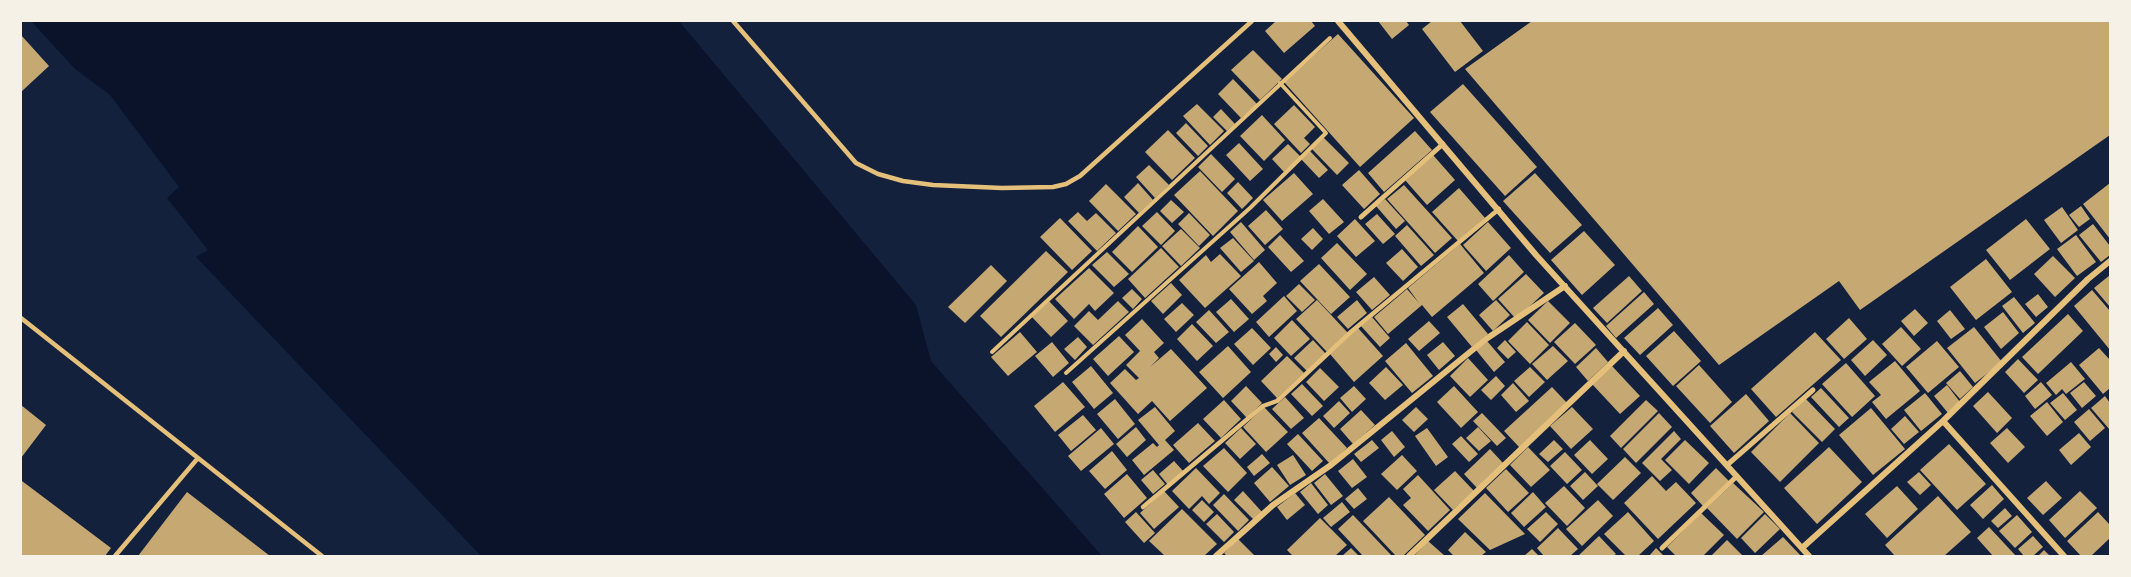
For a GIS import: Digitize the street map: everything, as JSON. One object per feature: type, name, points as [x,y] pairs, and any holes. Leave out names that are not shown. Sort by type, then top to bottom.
[{"type":"street","points":[[1340,23],[1565,286],[1809,556]]},
{"type":"street","points":[[1360,217],[1443,144]]},
{"type":"street","points":[[1802,548],[1943,421],[2088,279],[2110,261]]},
{"type":"street","points":[[1216,556],[1273,505],[1331,465],[1486,339],[1565,286]]},
{"type":"street","points":[[1408,556],[1624,351]]},
{"type":"street","points":[[1727,465],[1813,390]]},
{"type":"street","points":[[1943,421],[2064,556]]},
{"type":"street","points":[[1662,548],[1737,476]]},
{"type":"lane","points":[[733,21],[856,163],[878,174],[903,181],[933,185],[1002,188],[1053,187],[1080,176],[1252,21]]},
{"type":"lane","points":[[1143,507],[1263,406],[1277,401],[1352,331],[1499,209]]},
{"type":"lane","points":[[21,318],[322,556]]},
{"type":"lane","points":[[115,556],[198,458]]},
{"type":"path","points":[[992,352],[1280,83],[1340,23]]},
{"type":"path","points":[[1066,373],[1250,208],[1326,133],[1280,83]]},
{"type":"water","points":[[31,21],[679,21],[916,305],[931,361],[1102,556],[481,556],[196,257],[208,250],[167,198],[179,187],[110,95],[75,69]]},
{"type":"building","points":[[1276,21],[1311,21],[1315,26],[1284,53],[1265,31]]},
{"type":"building","points":[[1378,21],[1406,21],[1409,25],[1392,39]]},
{"type":"building","points":[[1432,21],[1460,21],[1483,51],[1455,72],[1422,29]]},
{"type":"building","points":[[1532,21],[2110,21],[2110,135],[1860,310],[1839,281],[1719,365],[1465,69]]},
{"type":"building","points":[[1338,34],[1414,118],[1360,167],[1284,82]]},
{"type":"building","points":[[21,35],[49,66],[21,92]]},
{"type":"building","points":[[1253,50],[1282,79],[1260,100],[1231,70]]},
{"type":"building","points":[[1233,79],[1257,104],[1241,118],[1218,94]]},
{"type":"building","points":[[1463,84],[1537,167],[1505,196],[1430,112]]},
{"type":"building","points":[[1197,104],[1224,131],[1210,145],[1183,116]]},
{"type":"building","points":[[1294,105],[1315,127],[1304,138],[1310,144],[1301,153],[1274,124]]},
{"type":"building","points":[[1221,109],[1235,124],[1227,131],[1213,117]]},
{"type":"building","points":[[1262,115],[1285,140],[1264,161],[1240,136]]},
{"type":"building","points":[[1186,123],[1208,146],[1198,156],[1176,133]]},
{"type":"building","points":[[1168,130],[1195,158],[1172,180],[1145,152]]},
{"type":"building","points":[[1415,131],[1432,150],[1384,192],[1368,173]]},
{"type":"building","points":[[1323,137],[1349,163],[1337,175],[1311,148]]},
{"type":"building","points":[[1239,143],[1263,169],[1250,181],[1226,155]]},
{"type":"building","points":[[1288,144],[1301,157],[1284,172],[1272,159]]},
{"type":"building","points":[[1310,151],[1328,170],[1319,178],[1301,159]]},
{"type":"building","points":[[1211,154],[1235,179],[1222,192],[1198,167]]},
{"type":"building","points":[[1433,155],[1455,180],[1427,205],[1405,180]]},
{"type":"building","points":[[1149,165],[1169,185],[1155,198],[1136,177]]},
{"type":"building","points":[[1359,170],[1380,194],[1364,209],[1342,185]]},
{"type":"building","points":[[1200,171],[1238,211],[1213,236],[1174,195]]},
{"type":"building","points":[[1294,173],[1313,194],[1282,221],[1263,200]]},
{"type":"building","points":[[1535,173],[1582,225],[1550,253],[1503,201]]},
{"type":"building","points":[[1238,182],[1253,198],[1242,209],[1227,193]]},
{"type":"building","points":[[1138,183],[1153,200],[1139,213],[1124,197]]},
{"type":"building","points":[[2110,183],[2110,239],[2083,204]]},
{"type":"building","points":[[1106,184],[1136,214],[1118,231],[1089,201]]},
{"type":"building","points":[[1404,185],[1452,238],[1435,253],[1387,199]]},
{"type":"building","points":[[1459,188],[1485,218],[1458,241],[1432,212]]},
{"type":"building","points":[[1323,199],[1344,222],[1329,234],[1309,211]]},
{"type":"building","points":[[1385,199],[1405,221],[1396,229],[1376,206]]},
{"type":"building","points":[[1171,200],[1184,212],[1172,223],[1160,211]]},
{"type":"building","points":[[2081,206],[2090,219],[2079,227],[2069,215]]},
{"type":"building","points":[[2062,207],[2078,230],[2061,243],[2044,220]]},
{"type":"building","points":[[1266,210],[1283,229],[1265,245],[1248,226]]},
{"type":"building","points":[[1078,212],[1087,221],[1096,213],[1116,233],[1097,251],[1068,221]]},
{"type":"building","points":[[1157,212],[1175,231],[1161,245],[1142,226]]},
{"type":"building","points":[[1189,213],[1210,235],[1199,246],[1178,224]]},
{"type":"building","points":[[1377,214],[1395,234],[1383,244],[1365,224]]},
{"type":"building","points":[[1060,218],[1092,251],[1072,270],[1040,237]]},
{"type":"building","points":[[1355,219],[1375,241],[1356,257],[1337,236]]},
{"type":"building","points":[[2026,219],[2050,249],[2010,280],[1986,250]]},
{"type":"building","points":[[1241,222],[1265,250],[1254,260],[1230,232]]},
{"type":"building","points":[[1488,222],[1511,248],[1486,271],[1463,245]]},
{"type":"building","points":[[2093,224],[2110,246],[2110,255],[2101,262],[2079,235]]},
{"type":"building","points":[[1407,225],[1434,255],[1421,266],[1395,236]]},
{"type":"building","points":[[1138,226],[1158,247],[1132,272],[1112,252]]},
{"type":"building","points":[[1313,228],[1323,239],[1312,250],[1301,239]]},
{"type":"building","points":[[1181,229],[1200,248],[1181,266],[1162,246]]},
{"type":"building","points":[[1584,231],[1615,265],[1582,295],[1551,260]]},
{"type":"building","points":[[1280,235],[1304,261],[1291,272],[1268,247]]},
{"type":"building","points":[[2076,235],[2096,262],[2077,276],[2057,249]]},
{"type":"building","points":[[1233,238],[1254,261],[1241,272],[1220,248]]},
{"type":"building","points":[[1337,243],[1367,274],[1350,290],[1321,258]]},
{"type":"building","points":[[1460,244],[1484,273],[1432,317],[1422,305],[1388,334],[1374,317],[1407,289],[1419,303],[1408,288]]},
{"type":"building","points":[[1161,248],[1179,267],[1145,298],[1128,279]]},
{"type":"building","points":[[1402,249],[1418,267],[1403,281],[1386,263]]},
{"type":"building","points":[[1046,251],[1068,272],[1001,337],[980,316]]},
{"type":"building","points":[[1107,252],[1129,274],[1114,287],[1092,265]]},
{"type":"building","points":[[1220,254],[1241,276],[1205,308],[1179,280],[1206,255],[1211,262]]},
{"type":"building","points":[[1509,255],[1524,272],[1493,301],[1478,284]]},
{"type":"building","points":[[2053,256],[2075,278],[2055,297],[2034,274]]},
{"type":"building","points":[[1986,259],[2012,292],[1976,320],[1950,287]]},
{"type":"building","points":[[1259,262],[1277,283],[1263,296],[1267,301],[1252,314],[1229,289]]},
{"type":"building","points":[[1319,264],[1350,297],[1331,314],[1300,281]]},
{"type":"building","points":[[991,265],[1007,281],[965,323],[948,307]]},
{"type":"building","points":[[1089,268],[1114,293],[1095,311],[1089,304],[1074,319],[1055,299]]},
{"type":"building","points":[[1526,274],[1544,293],[1516,319],[1498,299]]},
{"type":"building","points":[[2110,275],[2110,307],[2094,288]]},
{"type":"building","points":[[1629,276],[1642,291],[1607,323],[1593,308]]},
{"type":"building","points":[[1374,277],[1390,295],[1372,310],[1356,292]]},
{"type":"building","points":[[1171,283],[1182,295],[1163,314],[1151,301]]},
{"type":"building","points":[[1299,284],[1315,300],[1302,312],[1286,296]]},
{"type":"building","points":[[1132,289],[1142,299],[1133,309],[1122,298]]},
{"type":"building","points":[[2092,290],[2110,311],[2110,350],[2074,306]]},
{"type":"building","points":[[1644,292],[1654,304],[1616,338],[1606,326]]},
{"type":"building","points":[[2038,294],[2048,307],[2036,317],[2025,304]]},
{"type":"building","points":[[1284,296],[1297,311],[1269,337],[1256,322]]},
{"type":"building","points":[[2014,297],[2035,323],[2023,333],[2002,306]]},
{"type":"building","points":[[1231,299],[1249,319],[1234,332],[1216,312]]},
{"type":"building","points":[[1048,300],[1068,321],[1051,337],[1031,316]]},
{"type":"building","points":[[1317,300],[1348,333],[1327,352],[1296,319]]},
{"type":"building","points":[[1357,300],[1367,313],[1348,329],[1337,317]]},
{"type":"building","points":[[1496,300],[1510,315],[1493,331],[1479,315]]},
{"type":"building","points":[[1118,301],[1129,312],[1093,345],[1074,326],[1089,311],[1098,320]]},
{"type":"building","points":[[1548,301],[1570,323],[1550,343],[1528,320]]},
{"type":"building","points":[[1182,303],[1194,315],[1176,332],[1164,319]]},
{"type":"building","points":[[1463,304],[1488,334],[1472,347],[1447,317]]},
{"type":"building","points":[[1658,308],[1673,325],[1640,355],[1624,338]]},
{"type":"building","points":[[1915,309],[1928,323],[1914,336],[1901,321]]},
{"type":"building","points":[[1209,310],[1229,332],[1216,343],[1196,322]]},
{"type":"building","points":[[1950,310],[1965,329],[1951,339],[1937,321]]},
{"type":"building","points":[[2003,312],[2019,333],[2001,349],[1984,327]]},
{"type":"building","points":[[2068,314],[2083,331],[2038,374],[2022,357]]},
{"type":"building","points":[[1372,317],[1390,338],[1380,347],[1361,326]]},
{"type":"building","points":[[1849,318],[1867,339],[1844,359],[1826,339]]},
{"type":"building","points":[[1142,319],[1164,343],[1154,352],[1159,358],[1150,367],[1171,349],[1207,388],[1170,421],[1152,401],[1138,414],[1110,383],[1125,369],[1136,380],[1139,378],[1126,365],[1140,351],[1125,335]]},
{"type":"building","points":[[1292,320],[1310,339],[1291,356],[1274,338]]},
{"type":"building","points":[[1429,321],[1440,333],[1419,351],[1408,339]]},
{"type":"building","points":[[1527,322],[1549,345],[1530,364],[1508,341]]},
{"type":"building","points":[[1575,323],[1596,345],[1575,364],[1554,342]]},
{"type":"building","points":[[1192,324],[1213,346],[1197,361],[1177,339]]},
{"type":"building","points":[[1901,327],[1921,349],[1902,366],[1882,344]]},
{"type":"building","points":[[1974,327],[2002,362],[1975,383],[1947,348]]},
{"type":"building","points":[[1252,328],[1271,348],[1253,365],[1234,344]]},
{"type":"building","points":[[1358,328],[1383,356],[1354,382],[1330,354]]},
{"type":"building","points":[[1674,331],[1701,361],[1673,386],[1646,356]]},
{"type":"building","points":[[1020,332],[1037,352],[1008,376],[991,357]]},
{"type":"building","points":[[1815,332],[1841,360],[1776,417],[1751,389]]},
{"type":"building","points":[[1119,336],[1134,352],[1108,376],[1093,359]]},
{"type":"building","points":[[1078,337],[1087,347],[1075,360],[1064,349]]},
{"type":"building","points":[[1313,340],[1326,354],[1307,371],[1294,358]]},
{"type":"building","points":[[1505,340],[1516,352],[1508,359],[1497,348]]},
{"type":"building","points":[[1873,340],[1887,355],[1865,376],[1851,360]]},
{"type":"building","points":[[1487,341],[1505,362],[1494,372],[1476,350]]},
{"type":"building","points":[[1937,341],[1959,367],[1928,393],[1906,367]]},
{"type":"building","points":[[1052,342],[1069,363],[1053,377],[1035,356]]},
{"type":"building","points":[[1443,342],[1455,356],[1439,370],[1427,355]]},
{"type":"building","points":[[1406,343],[1433,376],[1412,393],[1385,361]]},
{"type":"building","points":[[1228,346],[1251,372],[1223,398],[1199,372]]},
{"type":"building","points":[[1553,346],[1568,361],[1547,380],[1532,364]]},
{"type":"building","points":[[1276,347],[1283,355],[1276,362],[1269,354]]},
{"type":"building","points":[[1596,348],[1608,362],[1588,381],[1576,367]]},
{"type":"building","points":[[2099,348],[2110,360],[2110,388],[2103,394],[2079,365]]},
{"type":"building","points":[[1287,356],[1304,373],[1277,398],[1261,381]]},
{"type":"building","points":[[1468,358],[1488,380],[1470,397],[1450,376]]},
{"type":"building","points":[[2018,359],[2038,380],[2024,393],[2005,372]]},
{"type":"building","points":[[1895,361],[1920,391],[1886,419],[1872,402],[1881,395],[1869,382]]},
{"type":"building","points":[[2071,362],[2085,379],[2066,394],[2062,389],[2056,395],[2046,383]]},
{"type":"building","points":[[1846,363],[1875,396],[1852,417],[1822,384]]},
{"type":"building","points":[[1699,365],[1732,402],[1710,423],[1676,386]]},
{"type":"building","points":[[1091,366],[1113,393],[1094,409],[1072,382]]},
{"type":"building","points":[[1612,366],[1640,396],[1620,414],[1592,384]]},
{"type":"building","points":[[1386,367],[1403,385],[1385,400],[1369,383]]},
{"type":"building","points":[[1530,367],[1545,382],[1529,397],[1514,381]]},
{"type":"building","points":[[1320,368],[1339,387],[1324,401],[1306,382]]},
{"type":"building","points":[[1960,371],[1973,387],[1960,399],[1946,383]]},
{"type":"building","points":[[1496,376],[1505,386],[1491,400],[1481,390]]},
{"type":"building","points":[[1063,382],[1085,407],[1055,432],[1034,406]]},
{"type":"building","points":[[2041,382],[2052,395],[2035,409],[2025,396]]},
{"type":"building","points":[[2084,382],[2096,396],[2082,408],[2070,393]]},
{"type":"building","points":[[1513,383],[1529,401],[1516,412],[1501,395]]},
{"type":"building","points":[[1302,384],[1323,406],[1312,416],[1291,394]]},
{"type":"building","points":[[1947,385],[1960,402],[1948,413],[1934,396]]},
{"type":"building","points":[[1246,386],[1262,403],[1247,418],[1231,401]]},
{"type":"building","points":[[1354,386],[1366,399],[1352,412],[1340,398]]},
{"type":"building","points":[[1454,386],[1478,412],[1461,428],[1437,402]]},
{"type":"building","points":[[1552,387],[1568,404],[1520,448],[1504,431]]},
{"type":"building","points":[[1821,388],[1849,418],[1839,427],[1811,397]]},
{"type":"building","points":[[1988,392],[2012,418],[1997,433],[1973,406]]},
{"type":"building","points":[[1925,393],[1942,414],[1921,431],[1904,410]]},
{"type":"building","points":[[2063,393],[2077,410],[2065,420],[2050,403]]},
{"type":"building","points":[[1746,394],[1769,421],[1734,453],[1710,426]]},
{"type":"building","points":[[2105,396],[2110,403],[2110,430],[2091,408]]},
{"type":"building","points":[[1285,397],[1304,418],[1291,429],[1272,409]]},
{"type":"building","points":[[1805,398],[1835,429],[1822,442],[1792,412]]},
{"type":"building","points":[[1115,399],[1135,424],[1118,439],[1097,414]]},
{"type":"building","points":[[1224,400],[1241,419],[1221,438],[1203,419]]},
{"type":"building","points":[[1646,400],[1658,411],[1621,448],[1610,436]]},
{"type":"building","points":[[1339,401],[1350,413],[1334,428],[1323,416]]},
{"type":"building","points":[[2047,402],[2063,422],[2047,436],[2030,416]]},
{"type":"building","points":[[21,405],[46,425],[21,458]]},
{"type":"building","points":[[1155,407],[1175,431],[1165,440],[1174,450],[1144,475],[1132,460],[1153,443],[1157,447],[1159,445],[1138,420]]},
{"type":"building","points":[[1264,407],[1288,432],[1266,452],[1243,427]]},
{"type":"building","points":[[1416,407],[1428,419],[1414,432],[1402,420]]},
{"type":"building","points":[[1572,407],[1593,429],[1571,449],[1550,426]]},
{"type":"building","points":[[1871,408],[1905,449],[1873,475],[1839,435]]},
{"type":"building","points":[[2089,409],[2105,428],[2090,441],[2074,422]]},
{"type":"building","points":[[1361,410],[1375,425],[1353,444],[1340,429]]},
{"type":"building","points":[[1482,413],[1506,438],[1497,446],[1473,421]]},
{"type":"building","points":[[1659,413],[1672,427],[1636,463],[1623,449]]},
{"type":"building","points":[[1790,413],[1819,443],[1780,482],[1751,452]]},
{"type":"building","points":[[1083,415],[1096,430],[1071,451],[1058,435]]},
{"type":"building","points":[[1905,416],[1919,432],[1904,444],[1891,429]]},
{"type":"building","points":[[1319,418],[1347,448],[1330,464],[1302,433]]},
{"type":"building","points":[[1198,423],[1215,441],[1189,463],[1173,445]]},
{"type":"building","points":[[1136,427],[1146,440],[1127,457],[1116,444]]},
{"type":"building","points":[[1478,427],[1491,441],[1479,451],[1466,438]]},
{"type":"building","points":[[1101,428],[1114,444],[1081,471],[1068,456]]},
{"type":"building","points":[[1241,428],[1256,444],[1240,459],[1225,443]]},
{"type":"building","points":[[1427,428],[1448,457],[1436,466],[1415,436]]},
{"type":"building","points":[[2007,428],[2025,447],[2008,463],[1990,443]]},
{"type":"building","points":[[1392,431],[1405,447],[1394,457],[1381,440]]},
{"type":"building","points":[[1674,431],[1681,439],[1661,459],[1672,470],[1660,481],[1642,463]]},
{"type":"building","points":[[2079,433],[2091,447],[2071,465],[2059,450]]},
{"type":"building","points":[[1298,434],[1323,461],[1312,471],[1287,444]]},
{"type":"building","points":[[1461,436],[1478,454],[1469,462],[1452,444]]},
{"type":"building","points":[[1372,440],[1379,448],[1361,462],[1354,454]]},
{"type":"building","points":[[1554,440],[1563,449],[1548,462],[1539,454]]},
{"type":"building","points":[[1590,440],[1608,459],[1592,474],[1574,455]]},
{"type":"building","points":[[1685,440],[1709,463],[1689,484],[1665,460]]},
{"type":"building","points":[[1949,444],[1986,484],[1957,510],[1920,470]]},
{"type":"building","points":[[1528,447],[1550,470],[1531,487],[1510,465]]},
{"type":"building","points":[[1829,447],[1862,482],[1817,524],[1784,488]]},
{"type":"building","points":[[1224,448],[1247,473],[1228,492],[1203,466]]},
{"type":"building","points":[[1490,449],[1503,463],[1477,488],[1464,474]]},
{"type":"building","points":[[1112,451],[1127,470],[1105,489],[1089,471]]},
{"type":"building","points":[[1565,452],[1582,470],[1567,484],[1550,466]]},
{"type":"building","points":[[1262,454],[1270,463],[1254,476],[1247,467]]},
{"type":"building","points":[[1293,455],[1306,475],[1290,485],[1277,465]]},
{"type":"building","points":[[1402,455],[1417,471],[1397,490],[1381,474]]},
{"type":"building","points":[[1625,457],[1641,473],[1613,500],[1597,484]]},
{"type":"building","points":[[1353,459],[1367,477],[1352,488],[1338,471]]},
{"type":"building","points":[[1174,461],[1184,472],[1168,485],[1159,474]]},
{"type":"building","points":[[1272,467],[1289,486],[1270,502],[1254,483]]},
{"type":"building","points":[[1196,468],[1220,493],[1209,504],[1202,496],[1189,509],[1172,491]]},
{"type":"building","points":[[1716,468],[1729,481],[1703,506],[1691,493]]},
{"type":"building","points":[[1506,469],[1529,493],[1508,512],[1486,488]]},
{"type":"building","points":[[1153,470],[1165,484],[1153,494],[1141,480]]},
{"type":"building","points":[[1455,471],[1474,491],[1453,510],[1434,490]]},
{"type":"building","points":[[1585,472],[1598,486],[1583,500],[1570,486]]},
{"type":"building","points":[[1919,472],[1931,485],[1920,495],[1907,482]]},
{"type":"building","points":[[1127,474],[1147,498],[1124,518],[1104,494]]},
{"type":"building","points":[[1325,474],[1343,496],[1331,505],[1314,483]]},
{"type":"building","points":[[1418,475],[1450,510],[1428,531],[1403,505],[1411,498],[1403,489]]},
{"type":"building","points":[[1652,476],[1666,491],[1676,482],[1696,503],[1658,539],[1624,503]]},
{"type":"building","points":[[22,481],[111,548],[105,556],[21,556]]},
{"type":"building","points":[[2046,481],[2062,498],[2043,515],[2027,498]]},
{"type":"building","points":[[1311,483],[1328,505],[1318,514],[1300,492]]},
{"type":"building","points":[[1733,483],[1764,512],[1737,539],[1707,508]]},
{"type":"building","points":[[1992,485],[2004,499],[1983,519],[1970,505]]},
{"type":"building","points":[[1564,486],[1585,508],[1567,526],[1545,503]]},
{"type":"building","points":[[1897,486],[1918,509],[1887,538],[1865,514]]},
{"type":"building","points":[[1358,488],[1367,499],[1354,509],[1345,499]]},
{"type":"building","points":[[1164,491],[1179,507],[1154,529],[1140,513]]},
{"type":"building","points":[[1243,491],[1262,512],[1254,520],[1234,500]]},
{"type":"building","points":[[2080,491],[2097,508],[2065,538],[2049,520]]},
{"type":"building","points":[[187,492],[270,556],[138,556]]},
{"type":"building","points":[[1533,492],[1546,507],[1524,527],[1511,513]]},
{"type":"building","points":[[1295,493],[1305,505],[1287,520],[1277,507]]},
{"type":"building","points":[[1485,493],[1525,534],[1490,550],[1458,519]]},
{"type":"building","points":[[1224,494],[1249,520],[1238,531],[1213,505]]},
{"type":"building","points":[[1938,496],[1971,532],[1944,556],[1895,556],[1885,545]]},
{"type":"building","points":[[1389,497],[1425,535],[1403,556],[1396,556],[1363,521]]},
{"type":"building","points":[[1202,500],[1214,512],[1204,522],[1192,510]]},
{"type":"building","points":[[1598,500],[1613,516],[1582,546],[1566,529]]},
{"type":"building","points":[[1342,502],[1350,512],[1331,527],[1323,518]]},
{"type":"building","points":[[2005,508],[2012,516],[1998,528],[1991,521]]},
{"type":"building","points":[[1182,509],[1217,544],[1204,556],[1165,556],[1149,541]]},
{"type":"building","points":[[1136,512],[1155,533],[1144,543],[1125,522]]},
{"type":"building","points":[[1546,512],[1558,524],[1540,542],[1527,529]]},
{"type":"building","points":[[1628,512],[1654,541],[1638,556],[1626,556],[1604,534]]},
{"type":"building","points":[[2098,512],[2110,525],[2110,538],[2091,556],[2081,556],[2067,541]]},
{"type":"building","points":[[1701,513],[1724,535],[1703,556],[1676,556],[1667,547]]},
{"type":"building","points":[[1217,514],[1234,532],[1224,542],[1206,524]]},
{"type":"building","points":[[1765,514],[1780,529],[1755,553],[1741,538]]},
{"type":"building","points":[[1353,515],[1392,556],[1363,556],[1338,529]]},
{"type":"building","points":[[2017,515],[2032,532],[2015,548],[1999,531]]},
{"type":"building","points":[[1320,518],[1347,545],[1335,556],[1293,556],[1287,550]]},
{"type":"building","points":[[1989,527],[2016,556],[1993,556],[1977,538]]},
{"type":"building","points":[[1558,528],[1578,549],[1570,556],[1544,556],[1537,548]]},
{"type":"building","points":[[1465,532],[1486,552],[1481,556],[1454,556],[1448,550]]},
{"type":"building","points":[[1599,536],[1616,554],[1613,556],[1578,556]]},
{"type":"building","points":[[2033,536],[2043,547],[2033,556],[2024,556],[2018,549]]},
{"type":"building","points":[[1783,537],[1801,556],[1761,556]]},
{"type":"building","points":[[1238,539],[1253,556],[1227,556],[1224,553]]},
{"type":"building","points":[[1727,540],[1743,556],[1711,556]]},
{"type":"building","points":[[1428,541],[1445,556],[1414,556]]},
{"type":"building","points":[[1351,548],[1359,556],[1342,556]]},
{"type":"building","points":[[1656,548],[1664,556],[1649,556]]},
{"type":"building","points":[[1532,549],[1539,556],[1524,556]]},
{"type":"building","points":[[2044,550],[2050,556],[2038,556]]}]
